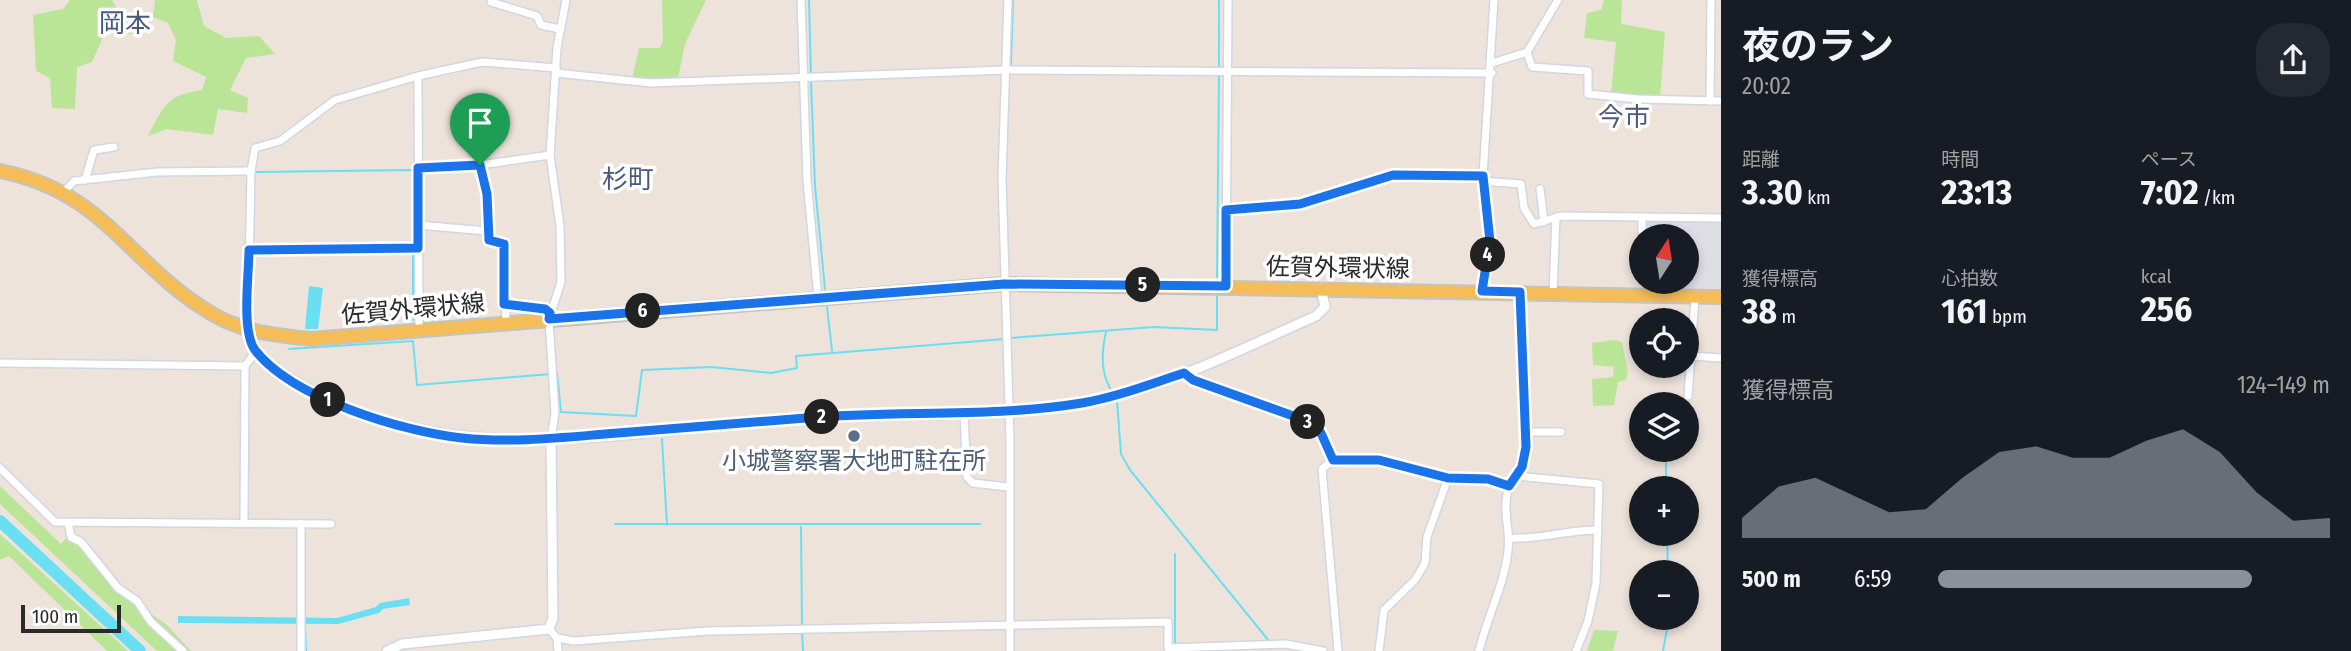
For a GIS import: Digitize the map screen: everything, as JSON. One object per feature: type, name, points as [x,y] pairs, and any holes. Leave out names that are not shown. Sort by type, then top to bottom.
[{"type":"main road","name":"佐賀外環状線","points":[[0,172],[64,192],[96,213],[178,291],[211,314],[248,330],[311,339],[506,323],[549,316],[1004,284],[1721,297]]},
{"type":"street","points":[[549,629],[553,618],[551,439],[555,413],[549,316],[561,282],[559,226],[550,155],[560,29],[566,0]]},
{"type":"street","points":[[801,0],[807,180],[818,298]]},
{"type":"street","points":[[1008,0],[1002,178],[1010,651]]},
{"type":"street","points":[[1226,286],[1228,0]]},
{"type":"street","points":[[1482,291],[1490,241],[1483,178],[1492,74],[1494,0]]},
{"type":"street","points":[[1492,63],[1527,52],[1558,0]]},
{"type":"street","points":[[1710,101],[1711,0]]},
{"type":"street","points":[[491,2],[537,16],[541,25],[560,29]]},
{"type":"street","points":[[1527,52],[1532,68],[1588,71],[1588,94],[1638,99],[1721,101]]},
{"type":"street","points":[[1321,288],[1325,307],[1316,316],[1184,373],[1115,396],[1007,411],[964,414],[821,417],[551,439],[462,439],[387,423],[320,396],[289,378],[256,351],[248,330],[251,171],[254,148],[280,141],[323,106],[418,76],[482,62],[651,83],[1006,70],[1492,74]]},
{"type":"street","points":[[418,76],[419,330]]},
{"type":"street","points":[[85,180],[94,150],[114,147]]},
{"type":"street","points":[[418,168],[480,165],[550,155]]},
{"type":"street","points":[[480,165],[487,194],[489,240],[504,244],[506,323]]},
{"type":"street","points":[[64,192],[74,181],[157,172],[251,171]]},
{"type":"street","points":[[1226,210],[1300,204],[1393,175],[1483,178],[1521,184],[1527,218],[1534,224],[1556,217],[1721,218]]},
{"type":"street","points":[[1540,189],[1544,222]]},
{"type":"street","points":[[1553,293],[1556,217]]},
{"type":"street","points":[[1642,217],[1642,224]]},
{"type":"street","points":[[418,225],[487,231]]},
{"type":"street","points":[[249,250],[418,248]]},
{"type":"street","points":[[1479,651],[1501,584],[1509,538],[1504,512],[1509,486],[1517,476],[1525,457],[1527,432],[1520,292]]},
{"type":"street","points":[[1694,308],[1695,298]]},
{"type":"street","points":[[504,304],[545,309],[549,316]]},
{"type":"street","points":[[244,522],[245,366],[256,351]]},
{"type":"street","points":[[1699,357],[1721,358]]},
{"type":"street","points":[[0,363],[245,366]]},
{"type":"street","points":[[1184,373],[1193,380],[1310,422],[1321,433],[1333,460]]},
{"type":"street","points":[[964,414],[967,477],[973,483],[1008,487]]},
{"type":"street","points":[[1527,432],[1561,432]]},
{"type":"street","points":[[1338,651],[1322,469],[1333,460],[1396,462],[1448,478],[1488,479],[1509,486]]},
{"type":"street","points":[[0,468],[55,522],[331,524]]},
{"type":"street","points":[[1517,476],[1599,484],[1596,583],[1588,621],[1576,651]]},
{"type":"street","points":[[1380,651],[1384,610],[1415,580],[1425,563],[1427,537],[1448,478]]},
{"type":"street","points":[[68,522],[71,537],[81,542],[118,588],[137,601],[151,622],[183,651]]},
{"type":"street","points":[[301,524],[301,651]]},
{"type":"street","points":[[1509,538],[1536,540],[1571,530],[1597,530]]},
{"type":"street","points":[[549,629],[558,638],[574,641],[708,631],[1168,622],[1168,648],[1262,648],[1286,645],[1323,651]]},
{"type":"street","points":[[387,651],[402,644],[549,629]]},
{"type":"street","points":[[558,638],[558,651]]},
{"type":"shaded area","points":[[1645,218],[1721,220],[1721,288],[1699,288],[1699,224],[1645,224]]},
{"type":"green space","points":[[70,0],[112,0],[119,12],[142,18],[133,34],[105,33],[92,62],[77,67],[75,109],[52,108],[50,78],[36,71],[33,15],[63,9]]},
{"type":"green space","points":[[155,0],[197,0],[204,26],[226,38],[259,36],[275,54],[246,58],[230,90],[248,98],[247,113],[218,109],[213,135],[167,129],[148,136],[168,104],[181,95],[202,90],[206,77],[173,61],[176,40],[168,23],[153,17]]},
{"type":"green space","points":[[662,0],[706,0],[685,44],[678,78],[632,79],[639,48],[660,48],[663,41]]},
{"type":"green space","points":[[1604,0],[1622,0],[1621,24],[1665,32],[1660,98],[1611,94],[1616,42],[1584,38],[1587,13],[1601,10]]},
{"type":"green space","points":[[1616,340],[1622,342],[1628,372],[1626,380],[1618,382],[1614,405],[1593,406],[1592,379],[1613,377],[1614,367],[1593,365],[1592,343]]},
{"type":"green space","points":[[0,486],[61,544],[66,538],[78,544],[113,587],[167,625],[191,651],[157,651],[0,504]]},
{"type":"green space","points":[[0,534],[128,651],[107,651],[9,556],[0,560]]},
{"type":"green space","points":[[1594,630],[1618,631],[1613,651],[1587,651]]},
{"type":"water","points":[[309,286],[323,288],[318,329],[305,329]]},
{"type":"water","points":[[409,598],[410,605],[383,609],[379,613],[338,624],[178,623],[178,616],[337,618],[376,607],[380,603]]},
{"type":"waterway","points":[[809,0],[811,76]]},
{"type":"waterway","points":[[1011,64],[1013,0]]},
{"type":"waterway","points":[[1219,0],[1219,69]]},
{"type":"waterway","points":[[1217,277],[1219,75]]},
{"type":"waterway","points":[[811,82],[815,186],[825,289]]},
{"type":"waterway","points":[[256,172],[413,170],[413,244]]},
{"type":"waterway","points":[[1708,214],[1721,214]]},
{"type":"waterway","points":[[413,251],[413,320]]},
{"type":"waterway","points":[[1011,338],[1154,327],[1217,330],[1217,295]]},
{"type":"waterway","points":[[827,307],[832,351]]},
{"type":"waterway","points":[[1106,332],[1103,364],[1113,393]]},
{"type":"waterway","points":[[557,373],[561,412],[636,416],[642,370],[711,367],[771,373],[797,368],[796,356],[1005,339]]},
{"type":"waterway","points":[[289,349],[413,341],[417,385],[551,374]]},
{"type":"waterway","points":[[1117,401],[1121,454],[1130,470],[1269,641]]},
{"type":"waterway","points":[[662,439],[667,525]]},
{"type":"waterway","points":[[1666,462],[1666,476]]},
{"type":"waterway","points":[[0,521],[140,651]]},
{"type":"waterway","points":[[615,524],[980,524]]},
{"type":"waterway","points":[[801,527],[802,627]]},
{"type":"waterway","points":[[1667,546],[1668,560]]},
{"type":"waterway","points":[[1175,554],[1175,644]]},
{"type":"waterway","points":[[305,624],[306,651]]},
{"type":"waterway","points":[[1663,651],[1667,630]]},
{"type":"waterway","points":[[802,632],[803,651]]},
{"type":"place","name":"小城警察署大地町駐在所","points":[[854,436]]},
{"type":"district","name":"岡本","points":[[125,23]]},
{"type":"district","name":"今市","points":[[1624,117]]},
{"type":"district","name":"杉町","points":[[628,179]]},
{"type":"route","points":[[480,165],[481,179],[487,194],[489,240],[504,244],[504,304],[545,309],[550,313],[549,319],[1004,284],[1226,286],[1226,210],[1286,207],[1393,175],[1409,173],[1460,178],[1483,176],[1490,241],[1482,291],[1520,292],[1527,432],[1525,457],[1522,467],[1509,486],[1488,479],[1448,478],[1396,462],[1333,460],[1321,433],[1310,422],[1193,380],[1184,373],[1112,397],[1050,407],[964,414],[821,417],[551,439],[462,439],[428,434],[356,412],[289,378],[256,351],[248,330],[249,250],[418,248],[418,168],[480,165]]}]
